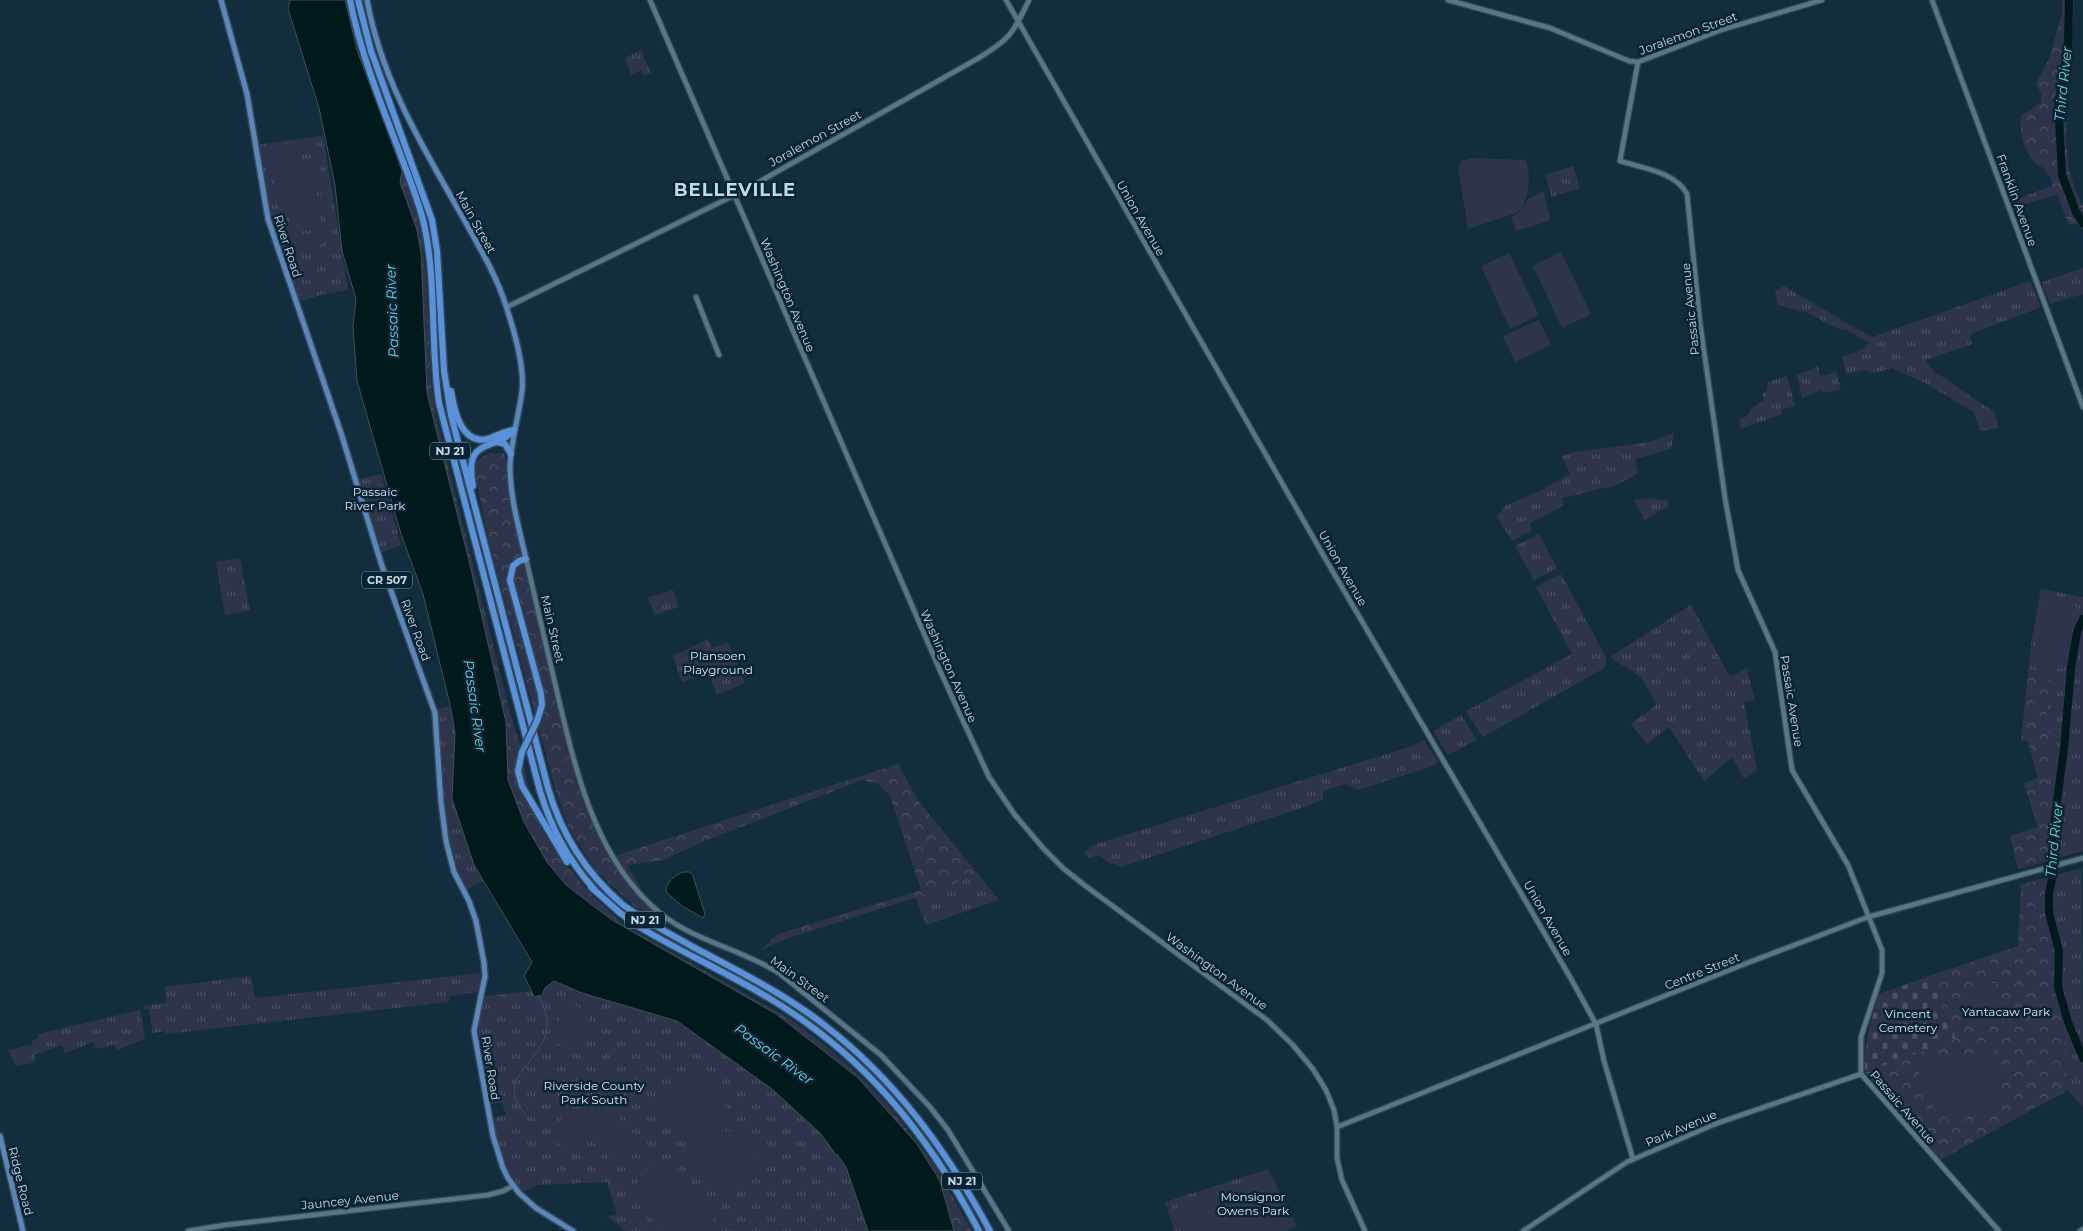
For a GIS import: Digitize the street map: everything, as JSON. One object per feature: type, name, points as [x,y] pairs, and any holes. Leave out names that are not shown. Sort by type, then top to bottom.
[{"type":"highway","name":"NJ 21","points":[[350,0],[363,54],[424,223],[429,252],[434,365],[440,410],[540,791],[551,823],[561,844],[594,889],[636,925],[781,1005],[853,1060],[924,1138],[949,1177],[979,1231]]},
{"type":"highway","name":"NJ 21","points":[[358,0],[370,51],[432,220],[438,258],[442,342],[451,416],[552,799],[569,839],[587,867],[616,898],[641,918],[786,998],[824,1025],[859,1054],[892,1086],[926,1127],[953,1165],[990,1231]]},
{"type":"highway","points":[[442,342],[454,408],[463,429],[474,438],[482,440],[514,430]]},
{"type":"highway","points":[[490,567],[471,476],[472,464],[476,454],[488,444],[508,436],[514,430]]},
{"type":"highway","points":[[488,444],[501,442],[508,446],[511,454]]},
{"type":"highway","points":[[526,559],[516,562],[513,566],[510,580],[541,694],[541,710],[522,752],[518,771],[522,786],[566,859],[594,889]]},
{"type":"main road","name":"River Road","points":[[221,0],[247,94],[270,227],[341,433],[381,563],[435,713],[441,802],[446,841],[454,872],[469,901],[476,921],[484,963],[485,976],[474,1031],[481,1074],[493,1136],[503,1168],[513,1186]]},
{"type":"main road","name":"Main Street","points":[[366,0],[374,31],[398,100],[474,238],[500,288],[507,307],[523,380],[511,454],[513,499],[526,559]]},
{"type":"main road","name":"Ridge Road","points":[[0,1136],[23,1231]]},
{"type":"main road","name":"CR 507","points":[[513,1186],[536,1208],[573,1231]]},
{"type":"street","name":"Washington Avenue","points":[[650,0],[967,732],[997,790],[1028,832],[1064,869],[1104,901],[1243,1001],[1284,1036],[1307,1061],[1323,1085],[1334,1110],[1337,1127],[1337,1158],[1342,1180],[1365,1231]]},
{"type":"street","name":"Union Avenue","points":[[1006,0],[1322,553],[1596,1024],[1604,1061],[1633,1159]]},
{"type":"street","name":"Joralemon Street","points":[[507,307],[734,195],[997,46],[1011,34],[1029,0]]},
{"type":"street","name":"Joralemon Street","points":[[1448,0],[1550,28],[1629,62],[1638,62],[1715,32],[1822,0]]},
{"type":"street","name":"Franklin Avenue","points":[[1932,0],[2083,407]]},
{"type":"street","name":"Passaic Avenue","points":[[1638,62],[1620,161],[1672,178],[1687,194],[1700,323],[1726,502],[1738,570],[1775,652],[1792,770],[1848,865],[1882,950],[1883,964],[1861,1037],[1861,1074],[1999,1231]]},
{"type":"street","points":[[696,297],[719,354]]},
{"type":"street","name":"Main Street","points":[[526,559],[578,775],[607,845],[627,879],[653,907],[678,926],[704,940],[760,962],[787,979],[889,1062],[944,1124],[1009,1231]]},
{"type":"street","name":"Centre Street","points":[[1337,1127],[1868,917],[2083,858]]},
{"type":"street","name":"Park Avenue","points":[[1523,1231],[1633,1159],[1715,1124],[1861,1074]]},
{"type":"street","name":"Jauncey Avenue","points":[[188,1231],[225,1225],[488,1195],[513,1186]]},
{"type":"green space","points":[[2062,0],[2074,0],[2065,91],[2067,101],[2066,139],[2069,169],[2075,190],[2083,206],[2083,229],[2076,224],[2069,225],[2058,196],[2054,192],[2049,175],[2031,158],[2025,148],[2021,132],[2021,116],[2041,102],[2041,93],[2036,84],[2049,59],[2062,14]]},
{"type":"green space","points":[[641,50],[651,73],[645,76],[641,70],[631,75],[625,58]]},
{"type":"green space","points":[[323,136],[348,290],[320,295],[296,303],[273,234],[256,145]]},
{"type":"green space","points":[[293,141],[308,144],[318,153],[330,229],[327,237],[318,247],[304,249],[290,243],[290,247],[285,248],[271,150],[275,150],[276,153],[283,146]],"holes":[[[297,146],[308,149],[316,160],[326,226],[321,239],[308,246],[295,243],[288,233],[278,166],[281,155],[286,150]]]},
{"type":"green space","points":[[1473,158],[1526,160],[1528,184],[1522,209],[1513,214],[1468,229],[1458,168],[1461,161]]},
{"type":"green space","points":[[312,161],[322,228],[292,233],[282,166]]},
{"type":"green space","points":[[1573,166],[1580,188],[1552,197],[1545,175]]},
{"type":"green space","points":[[402,171],[413,200],[420,229],[427,290],[431,382],[435,412],[508,705],[519,741],[530,795],[541,829],[560,858],[588,891],[624,925],[792,1020],[831,1050],[863,1079],[888,1105],[934,1164],[972,1231],[954,1231],[940,1181],[917,1144],[857,1077],[776,1014],[612,920],[566,885],[547,862],[524,822],[508,780],[506,722],[470,565],[427,393],[421,253],[417,230],[400,182]]},
{"type":"green space","points":[[2058,179],[2063,193],[2015,207],[2012,201],[2052,186],[2052,180]]},
{"type":"green space","points":[[1543,191],[1550,216],[1549,221],[1516,231],[1511,217],[1523,209],[1528,199]]},
{"type":"green space","points":[[1561,252],[1591,314],[1562,328],[1533,266]]},
{"type":"green space","points":[[1509,253],[1539,315],[1510,329],[1481,266]]},
{"type":"green space","points":[[305,263],[313,264],[317,267],[318,275],[314,280],[306,281],[302,278],[299,266]]},
{"type":"green space","points":[[2083,268],[2083,294],[2050,304],[2042,282]]},
{"type":"green space","points":[[2030,281],[2041,307],[1970,334],[1972,344],[1925,360],[1934,371],[1994,412],[1999,428],[1980,431],[1974,412],[1925,383],[1892,368],[1875,373],[1864,370],[1846,374],[1842,357],[1862,350],[1869,343],[1847,330],[1836,328],[1808,313],[1778,305],[1775,291],[1784,286],[1873,337]]},
{"type":"green space","points":[[1539,320],[1551,345],[1515,362],[1503,336]]},
{"type":"green space","points":[[1818,364],[1820,376],[1836,372],[1841,389],[1822,393],[1821,390],[1802,398],[1797,375],[1813,369]]},
{"type":"green space","points":[[1787,376],[1795,406],[1782,409],[1782,414],[1741,429],[1739,419],[1746,417],[1752,408],[1764,400],[1762,394],[1767,391],[1768,382]]},
{"type":"green space","points":[[1674,433],[1671,449],[1635,459],[1638,473],[1617,485],[1562,498],[1563,506],[1530,523],[1532,530],[1512,541],[1497,517],[1505,506],[1544,489],[1570,474],[1562,456],[1575,452],[1650,442]]},
{"type":"green space","points":[[490,453],[504,453],[540,623],[575,774],[611,857],[898,764],[919,802],[978,874],[937,891],[791,937],[761,950],[778,934],[921,890],[890,796],[878,784],[862,780],[707,840],[663,860],[627,865],[646,897],[670,921],[669,923],[634,906],[596,871],[569,828],[556,792],[488,539],[474,467],[479,458]]},
{"type":"green space","name":"Passaic River Park","points":[[381,474],[401,545],[378,554],[356,480]]},
{"type":"green space","points":[[1650,498],[1667,501],[1669,506],[1645,520],[1634,500]]},
{"type":"green space","points":[[1539,534],[1557,568],[1534,580],[1515,546]]},
{"type":"green space","points":[[240,558],[250,611],[225,615],[216,562]]},
{"type":"green space","points":[[1561,574],[1607,659],[1604,668],[1483,737],[1466,711],[1572,654],[1536,587]]},
{"type":"green space","points":[[2041,589],[2083,597],[2083,851],[2018,869],[2010,836],[2038,827],[2024,783],[2038,778],[2028,741],[2021,740],[2032,639]]},
{"type":"green space","points":[[673,590],[679,607],[655,615],[648,598]]},
{"type":"green space","points":[[2048,596],[2076,607],[2077,611],[2066,637],[2061,669],[2036,665],[2042,626],[2052,627],[2047,621],[2041,620],[2044,598]]},
{"type":"green space","points":[[1691,605],[1730,677],[1747,668],[1755,700],[1744,702],[1757,770],[1744,779],[1732,757],[1704,781],[1669,727],[1647,744],[1631,724],[1657,704],[1641,677],[1610,657]]},
{"type":"green space","name":"Plansoen Playground","points":[[708,639],[712,648],[728,642],[745,683],[717,695],[710,676],[704,674],[682,682],[673,656]]},
{"type":"green space","points":[[2029,669],[2041,672],[2055,688],[2046,713],[2052,746],[2047,800],[2053,807],[2058,820],[2055,859],[2018,869],[2010,836],[2038,827],[2024,783],[2038,778],[2028,741],[2021,740]]},
{"type":"green space","points":[[450,706],[455,733],[453,762],[474,865],[483,881],[464,891],[454,872],[446,841],[434,710]]},
{"type":"green space","points":[[1461,715],[1477,740],[1448,755],[1433,731]]},
{"type":"green space","points":[[1424,740],[1439,763],[1424,769],[1358,790],[1346,784],[1323,791],[1323,800],[1121,867],[1113,863],[1111,864],[1099,855],[1090,858],[1084,852],[1096,844],[1409,747]]},
{"type":"green space","name":"Yantacaw Park","points":[[2082,868],[2083,1107],[2068,1090],[1938,1161],[1865,1072],[1956,1039],[1930,976],[2018,946],[2020,885]]},
{"type":"green space","points":[[978,874],[999,900],[926,925],[916,898]]},
{"type":"green space","name":"Yantacaw Park","points":[[2052,876],[2068,1089],[1938,1161],[1865,1072],[1956,1039],[1930,976],[2018,946],[2020,885]],"holes":[[[1994,1049],[2002,1105],[1924,1062]]]},
{"type":"green space","points":[[481,973],[478,992],[449,996],[449,1002],[166,1034],[165,1031],[153,1033],[149,1009],[144,1009],[143,1006],[166,1003],[165,987],[251,976],[255,998]]},
{"type":"green space","name":"Vincent Cemetery","points":[[1930,976],[1956,1039],[1865,1072],[1867,1042],[1879,994]]},
{"type":"green space","name":"Riverside County Park South","points":[[554,981],[582,993],[677,1021],[772,1089],[821,1134],[846,1167],[868,1231],[626,1231],[606,1216],[617,1215],[607,1182],[538,1185],[519,1193],[508,1178],[489,1118],[506,1115],[502,1102],[487,1105],[477,1048],[476,1017],[479,1005],[485,996],[530,991],[535,997],[542,995],[545,988]]},
{"type":"green space","points":[[1987,983],[1996,983],[2002,1022],[1999,1024],[1961,1027],[1960,1012],[1964,999],[1973,989]]},
{"type":"green space","points":[[568,1002],[592,1014],[572,1051],[549,1039]]},
{"type":"green space","points":[[140,1010],[145,1039],[117,1050],[115,1044],[96,1049],[93,1042],[65,1053],[62,1045],[34,1055],[36,1062],[16,1066],[8,1050],[32,1045],[33,1040],[38,1038],[38,1034]]},
{"type":"green space","points":[[1994,1049],[2002,1105],[1998,1110],[1936,1113],[1917,1069],[1924,1062]]},
{"type":"green space","points":[[694,1072],[699,1072],[732,1113],[715,1130],[707,1133],[690,1134],[673,1129],[662,1117],[659,1109]]},
{"type":"green space","points":[[599,1096],[642,1142],[617,1166],[586,1134],[582,1145],[573,1154],[550,1137],[565,1112],[577,1117]]},
{"type":"green space","points":[[728,1131],[748,1139],[763,1154],[726,1193],[721,1194],[687,1153],[695,1143],[705,1137]]},
{"type":"green space","points":[[665,1163],[673,1165],[711,1205],[714,1219],[709,1231],[663,1231],[637,1202],[633,1192],[641,1176],[654,1166]]},
{"type":"green space","name":"Monsignor Owens Park","points":[[1268,1169],[1297,1226],[1286,1231],[1172,1231],[1174,1230],[1165,1202]]},
{"type":"green space","points":[[1270,1177],[1290,1224],[1274,1231],[1242,1231],[1225,1192]]},
{"type":"green space","points":[[1223,1192],[1240,1231],[1183,1231],[1176,1210],[1177,1206]]},
{"type":"water","name":"Passaic River","points":[[290,0],[345,0],[357,50],[402,171],[400,182],[417,230],[421,253],[427,393],[470,565],[506,722],[508,780],[524,822],[547,862],[566,885],[612,920],[776,1014],[857,1077],[917,1144],[940,1181],[954,1231],[868,1231],[846,1167],[837,1154],[835,1155],[833,1150],[831,1150],[821,1134],[772,1089],[677,1021],[582,993],[554,981],[545,988],[542,995],[535,997],[533,994],[524,976],[532,962],[474,865],[452,799],[455,733],[451,709],[423,594],[401,534],[357,381],[353,326],[356,299],[342,251],[335,185],[319,108],[288,9]]},
{"type":"water","points":[[684,872],[690,872],[693,876],[705,914],[703,918],[682,906],[666,892],[667,885],[672,879]]},
{"type":"waterway","name":"Third River","points":[[2069,0],[2068,47],[2059,99],[2062,175],[2076,212],[2083,223]]},
{"type":"waterway","name":"Third River","points":[[2083,619],[2077,632],[2071,668],[2064,749],[2053,831],[2053,875],[2049,893],[2049,913],[2059,951],[2058,987],[2068,1022],[2083,1058]]},
{"type":"waterway","points":[[531,1121],[519,1106],[514,1093],[515,1083],[535,1055],[547,1029],[544,1008],[539,996]]},
{"type":"district","name":"BELLEVILLE","points":[[735,190]]}]
